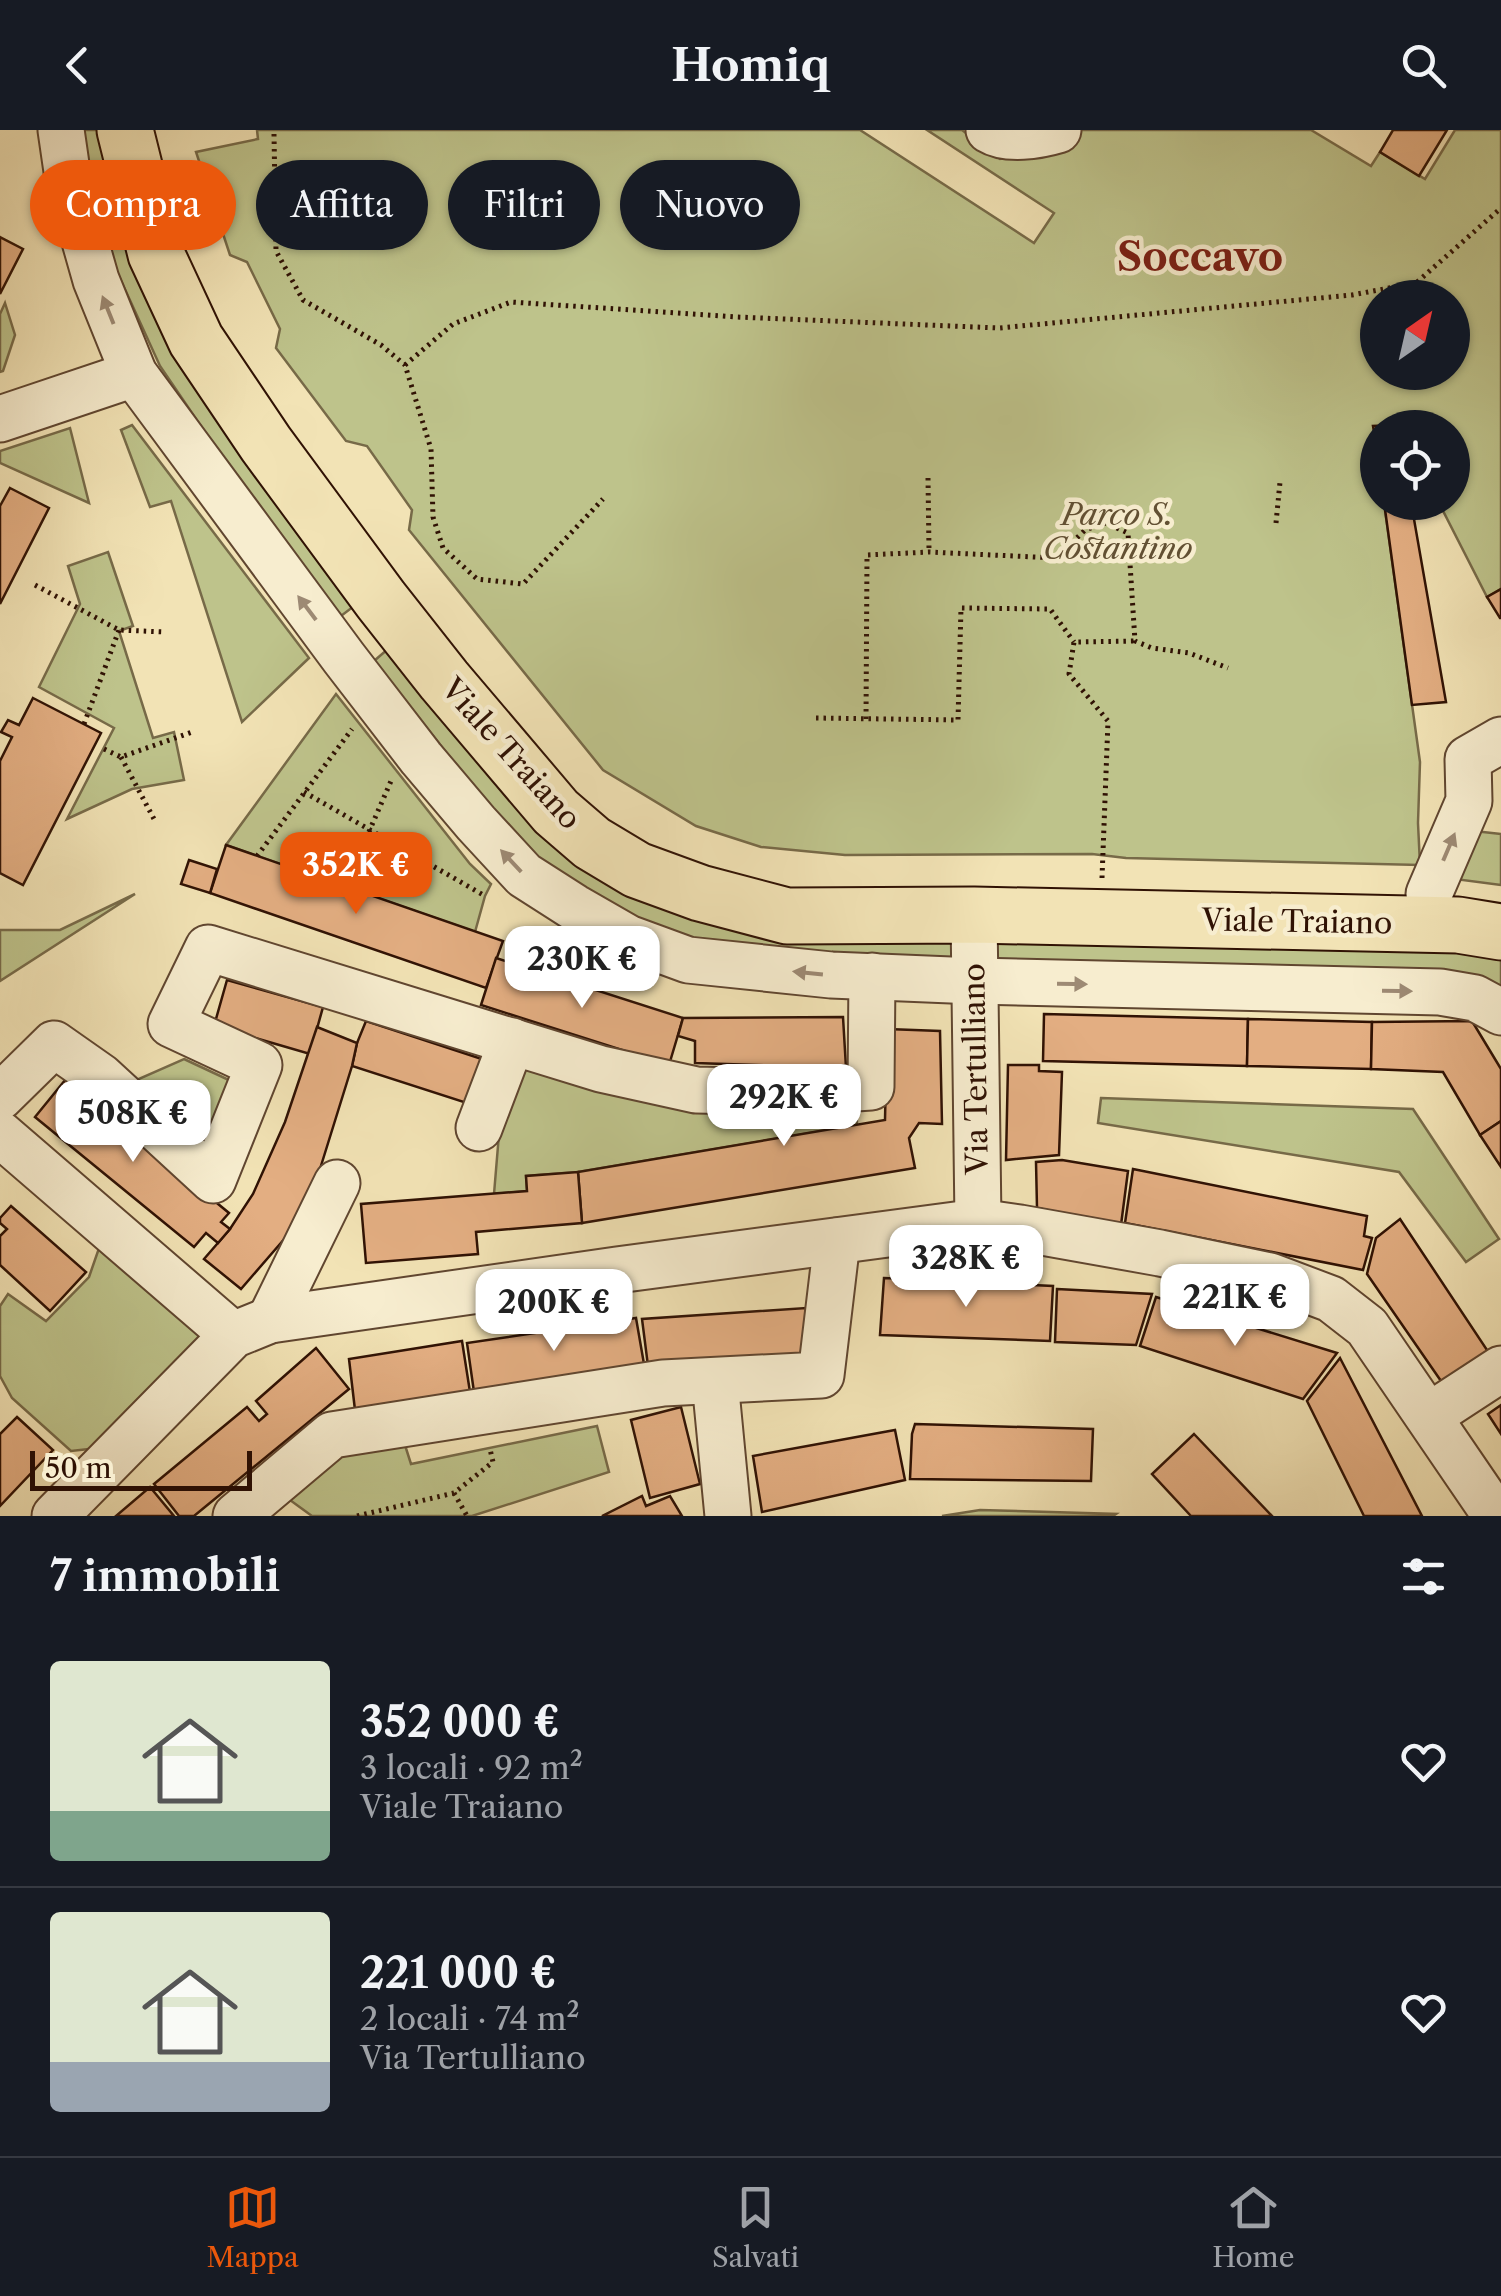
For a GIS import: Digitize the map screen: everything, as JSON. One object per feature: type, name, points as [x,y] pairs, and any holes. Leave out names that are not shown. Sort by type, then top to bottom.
[{"type":"main road","name":"Viale Traiano","points":[[126,130],[156,254],[196,340],[266,444],[444,680],[556,812],[592,842],[637,870],[700,893],[786,916],[1101,890],[1321,891],[1501,899]]},
{"type":"main road","name":"Viale Traiano","points":[[162,130],[169,181],[214,304],[246,364],[287,425],[527,732],[568,777],[605,808],[655,840],[707,863],[799,887],[975,903],[1458,925],[1501,932]]},
{"type":"street","points":[[61,130],[69,186],[96,280],[134,374],[409,742],[524,875],[574,908],[628,938],[688,960],[831,975],[975,982],[1440,992],[1475,998],[1501,1012]]},
{"type":"street","points":[[989,130],[996,134],[1039,136],[1058,130]]},
{"type":"street","points":[[0,419],[134,374]]},
{"type":"street","points":[[1429,894],[1485,800],[1468,759],[1501,740]]},
{"type":"street","name":"Via Tertulliano","points":[[975,903],[978,1222]]},
{"type":"street","points":[[0,1097],[54,1044],[101,1077],[213,1180],[259,1065],[171,1024],[208,948],[601,1069],[696,1090],[794,1092],[871,1087],[872,976]]},
{"type":"street","points":[[479,1128],[512,1042]]},
{"type":"street","points":[[0,1134],[252,1328],[617,1270],[978,1222],[1270,1276],[1330,1299],[1367,1327],[1496,1516]]},
{"type":"street","points":[[55,1516],[252,1328],[337,1183]]},
{"type":"street","points":[[236,1516],[332,1436],[662,1383],[821,1375],[837,1241]]},
{"type":"street","points":[[1429,1416],[1501,1369]]},
{"type":"street","points":[[715,1381],[728,1516]]},
{"type":"path","points":[[274,134],[276,251],[303,300],[380,345],[405,365],[431,448],[433,517],[442,548],[477,579],[523,584],[603,499]]},
{"type":"path","points":[[405,365],[453,324],[511,302],[999,328],[1352,295],[1416,283],[1501,208]]},
{"type":"path","points":[[928,478],[929,552]]},
{"type":"path","points":[[1276,524],[1280,482]]},
{"type":"path","points":[[866,719],[868,555],[929,552],[1056,558],[1085,530],[1106,523],[1128,533],[1135,641]]},
{"type":"path","points":[[35,585],[119,630],[165,632]]},
{"type":"path","points":[[816,718],[958,720],[961,608],[1050,609],[1074,642],[1069,674],[1108,720],[1101,890]]},
{"type":"path","points":[[84,724],[119,630]]},
{"type":"path","points":[[1074,642],[1135,641],[1152,648],[1190,653],[1228,668]]},
{"type":"path","points":[[257,856],[375,698]]},
{"type":"path","points":[[122,758],[195,730]]},
{"type":"path","points":[[346,887],[409,742]]},
{"type":"path","points":[[104,749],[122,758],[154,819]]},
{"type":"path","points":[[304,792],[484,896]]},
{"type":"path","points":[[357,1516],[454,1493],[493,1462],[483,1412]]},
{"type":"path","points":[[454,1493],[466,1516]]},
{"type":"green space","points":[[78,130],[111,130],[127,160],[85,160]]},
{"type":"green space","name":"Parco S. Costantino","points":[[257,130],[860,130],[1034,243],[1054,213],[927,130],[962,130],[1000,159],[1060,146],[1079,130],[1311,130],[1371,166],[1380,152],[1425,179],[1455,130],[1501,130],[1501,589],[1487,597],[1448,520],[1470,520],[1470,410],[1360,410],[1360,520],[1386,520],[1420,762],[1420,865],[1092,854],[845,855],[761,847],[696,826],[603,770],[409,530],[412,510],[367,446],[346,441],[276,348],[280,329],[247,262],[230,255],[228,250],[236,250],[236,160],[199,160],[196,152],[258,139]]},
{"type":"green space","points":[[107,250],[175,250],[362,600],[337,619],[160,366]]},
{"type":"green space","points":[[5,303],[15,335],[0,372],[0,314]]},
{"type":"green space","points":[[132,425],[309,658],[242,722],[171,501],[150,507],[121,430]]},
{"type":"green space","points":[[70,428],[89,503],[0,463],[0,451]]},
{"type":"green space","points":[[108,552],[133,626],[119,631],[153,738],[174,732],[184,780],[132,789],[67,819],[114,728],[39,687],[80,604],[68,566]]},
{"type":"green space","points":[[396,642],[558,840],[953,929],[951,968],[695,948],[596,903],[538,861],[374,661]]},
{"type":"green space","points":[[336,694],[470,864],[491,884],[475,932],[226,845]]},
{"type":"green space","points":[[1447,828],[1501,834],[1501,885],[1447,878]]},
{"type":"green space","points":[[135,894],[0,981],[0,930],[60,930]]},
{"type":"green space","points":[[995,937],[1501,948],[1501,989],[995,968]]},
{"type":"green space","points":[[184,1059],[231,1081],[206,1145],[134,1081]]},
{"type":"green space","points":[[518,1065],[856,1098],[857,1125],[578,1172],[526,1176],[527,1191],[494,1194],[500,1122]]},
{"type":"green space","points":[[1101,1098],[1413,1109],[1499,1239],[1466,1262],[1399,1172],[1098,1123]]},
{"type":"green space","points":[[105,1231],[210,1323],[188,1376],[98,1448],[71,1451],[12,1398],[0,1376],[0,1306],[8,1294],[46,1321],[89,1277]]},
{"type":"green space","points":[[597,1426],[609,1472],[472,1516],[312,1516],[283,1495],[326,1456],[404,1442],[411,1464]]},
{"type":"green space","points":[[980,1510],[1116,1514],[942,1516]]},
{"type":"building","points":[[1393,130],[1447,130],[1419,176],[1380,152]]},
{"type":"building","points":[[0,237],[23,249],[0,294]]},
{"type":"building","points":[[10,488],[49,508],[0,604],[0,506]]},
{"type":"building","points":[[1386,520],[1414,520],[1446,702],[1412,705]]},
{"type":"building","points":[[1501,589],[1501,618],[1500,618],[1487,597]]},
{"type":"building","points":[[33,698],[101,733],[23,885],[0,873],[0,761],[12,737],[1,732],[8,720],[19,725]]},
{"type":"building","points":[[226,845],[503,941],[486,988],[210,893]]},
{"type":"building","points":[[189,860],[217,869],[210,893],[181,884]]},
{"type":"building","points":[[496,958],[683,1018],[669,1065],[481,1005]]},
{"type":"building","points":[[227,980],[323,1007],[310,1054],[214,1026]]},
{"type":"building","points":[[1044,1014],[1248,1019],[1247,1066],[1043,1061]]},
{"type":"building","points":[[843,1017],[846,1068],[695,1063],[695,1041],[678,1036],[683,1018]]},
{"type":"building","points":[[1248,1019],[1372,1022],[1371,1069],[1247,1066]]},
{"type":"building","points":[[366,1021],[491,1062],[476,1106],[352,1066]]},
{"type":"building","points":[[1472,1021],[1501,1069],[1501,1121],[1480,1135],[1443,1072],[1371,1069],[1372,1022]]},
{"type":"building","points":[[317,1027],[357,1043],[352,1066],[306,1214],[241,1289],[204,1259],[253,1194],[285,1122]]},
{"type":"building","points":[[887,1029],[940,1031],[942,1124],[919,1123],[909,1138],[915,1168],[582,1223],[578,1172],[885,1120]]},
{"type":"building","points":[[1008,1065],[1039,1065],[1039,1071],[1062,1072],[1059,1155],[1006,1160]]},
{"type":"building","points":[[66,1079],[229,1213],[221,1222],[230,1229],[218,1243],[206,1233],[194,1247],[35,1117]]},
{"type":"building","points":[[1501,1121],[1501,1167],[1480,1135]]},
{"type":"building","points":[[1062,1160],[1128,1171],[1121,1225],[1037,1208],[1036,1162]]},
{"type":"building","points":[[1133,1169],[1367,1216],[1364,1236],[1372,1238],[1363,1270],[1125,1223]]},
{"type":"building","points":[[578,1172],[582,1223],[476,1232],[478,1254],[366,1263],[361,1204],[527,1191],[526,1176]]},
{"type":"building","points":[[11,1206],[86,1272],[50,1311],[0,1265],[0,1236],[7,1229],[0,1218]]},
{"type":"building","points":[[1400,1219],[1497,1365],[1450,1394],[1367,1274],[1376,1238]]},
{"type":"building","points":[[884,1278],[1053,1286],[1050,1341],[880,1335]]},
{"type":"building","points":[[1057,1289],[1152,1294],[1136,1345],[1055,1342]]},
{"type":"building","points":[[1156,1297],[1337,1353],[1303,1399],[1140,1346]]},
{"type":"building","points":[[806,1308],[808,1357],[648,1366],[642,1319]]},
{"type":"building","points":[[636,1318],[644,1364],[474,1392],[467,1343]]},
{"type":"building","points":[[462,1341],[470,1392],[355,1410],[349,1359]]},
{"type":"building","points":[[316,1348],[349,1389],[194,1516],[179,1516],[154,1484],[247,1407],[259,1421],[267,1414],[256,1401]]},
{"type":"building","points":[[1340,1358],[1422,1516],[1364,1516],[1307,1401]]},
{"type":"building","points":[[1501,1405],[1501,1434],[1488,1414]]},
{"type":"building","points":[[681,1407],[700,1484],[650,1498],[631,1420]]},
{"type":"building","points":[[17,1417],[53,1450],[0,1506],[0,1434]]},
{"type":"building","points":[[915,1424],[1093,1429],[1091,1481],[910,1479]]},
{"type":"building","points":[[895,1430],[905,1480],[762,1512],[753,1456]]},
{"type":"building","points":[[1194,1434],[1272,1516],[1191,1516],[1152,1474]]},
{"type":"building","points":[[150,1487],[174,1516],[116,1516]]},
{"type":"building","points":[[642,1496],[646,1506],[670,1496],[682,1516],[602,1516]]},
{"type":"district","name":"Soccavo","points":[[1200,257]]}]
